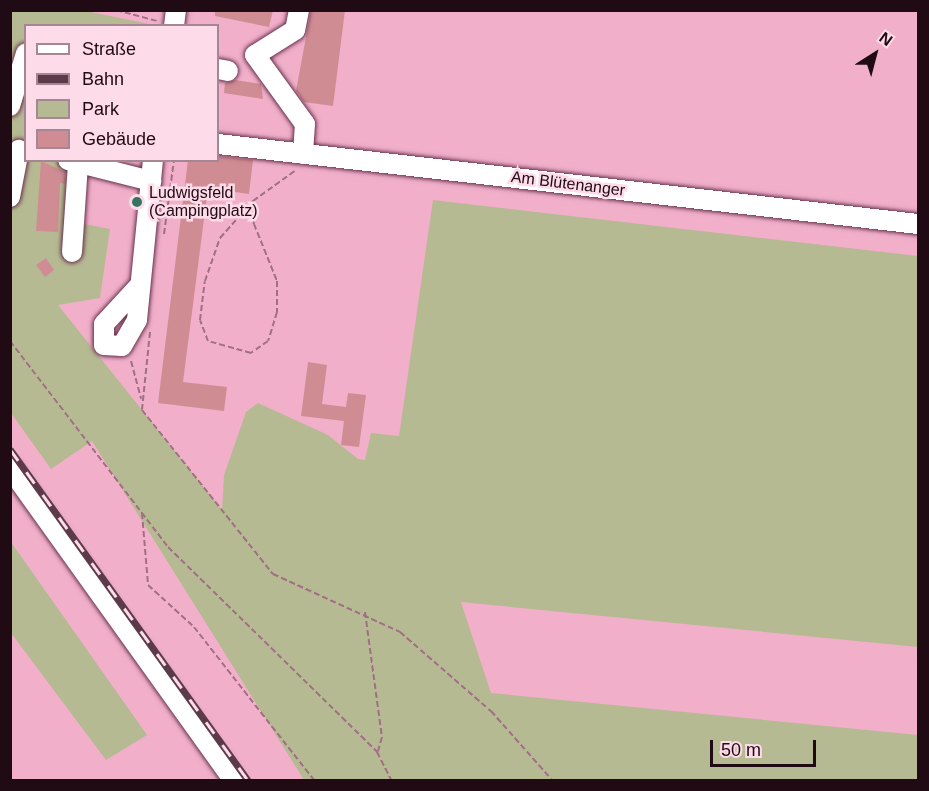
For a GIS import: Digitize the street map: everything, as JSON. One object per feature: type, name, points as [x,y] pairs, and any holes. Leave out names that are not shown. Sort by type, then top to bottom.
[{"type":"street","points":[[298,10],[295,30],[255,55],[305,124],[303,154]]},
{"type":"street","points":[[10,106],[20,52]]},
{"type":"street","name":"Am Blütenanger","points":[[219,144],[918,225]]},
{"type":"street","points":[[10,197],[18,150]]},
{"type":"street","points":[[72,252],[74,162]]},
{"type":"street","points":[[78,162],[151,181]]},
{"type":"street","points":[[140,285],[101,335],[104,345],[113,348],[129,340],[140,285],[153,162]]},
{"type":"street","points":[[10,468],[233,780]]},
{"type":"path","points":[[116,10],[170,24]]},
{"type":"path","points":[[253,201],[254,224],[277,281],[277,312],[268,341],[251,353],[208,341],[200,320],[205,281],[220,238],[253,201],[293,177],[303,154]]},
{"type":"path","points":[[129,340],[142,410],[273,574],[365,612],[400,632],[467,688],[540,762],[552,780]]},
{"type":"path","points":[[10,341],[168,547],[377,752],[391,780]]},
{"type":"path","points":[[141,510],[148,585],[194,627],[315,780]]},
{"type":"path","points":[[365,612],[382,737],[377,752]]},
{"type":"green space","points":[[10,11],[86,11],[149,24],[24,24],[24,162],[84,162],[75,222],[110,229],[100,298],[58,305],[222,510],[224,475],[246,412],[258,403],[328,435],[358,459],[365,460],[371,433],[399,436],[433,200],[918,256],[918,647],[461,602],[491,693],[918,735],[918,780],[304,780],[92,441],[51,469],[11,413]]},
{"type":"green space","points":[[11,542],[147,735],[106,760],[11,633]]},
{"type":"building","points":[[215,10],[273,10],[269,27],[215,16]]},
{"type":"building","points":[[311,10],[345,10],[333,106],[304,102],[296,91]]},
{"type":"building","points":[[235,80],[261,84],[263,99],[224,93],[225,83]]},
{"type":"building","points":[[219,156],[253,160],[249,194],[208,188],[183,382],[227,387],[224,411],[158,403],[188,162],[219,162]]},
{"type":"building","points":[[41,162],[43,162],[65,172],[65,184],[60,183],[58,232],[36,231]]},
{"type":"building","points":[[46,258],[54,270],[45,277],[36,265]]},
{"type":"building","points":[[308,362],[327,365],[322,404],[346,407],[348,393],[366,395],[359,447],[341,445],[344,421],[301,416]]},
{"type":"railway","points":[[10,449],[248,780]]},
{"type":"place","name":"Ludwigsfeld (Campingplatz)","points":[[137,202]]}]
